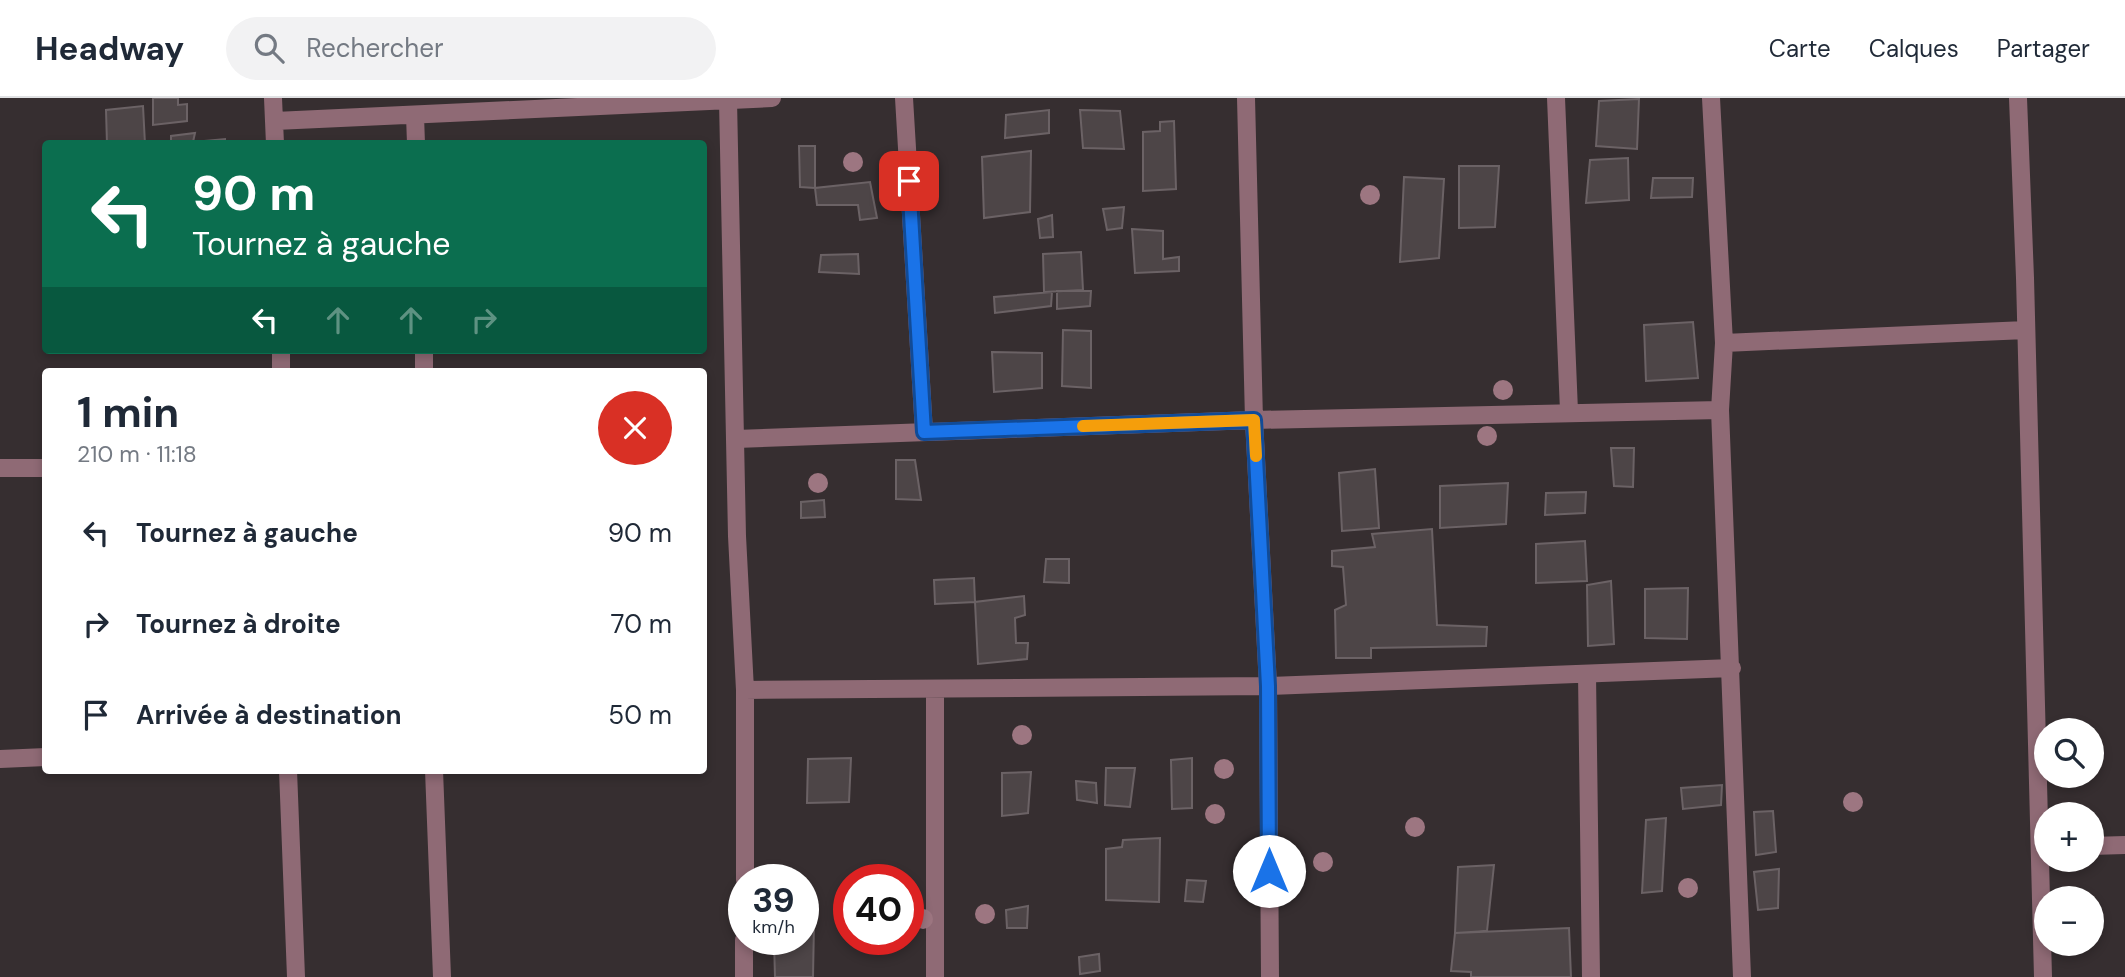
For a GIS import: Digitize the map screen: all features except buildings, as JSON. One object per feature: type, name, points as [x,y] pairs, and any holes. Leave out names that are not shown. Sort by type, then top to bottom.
[{"type":"street","points":[[273,98],[275,140]]},
{"type":"street","points":[[275,121],[772,98]]},
{"type":"street","points":[[904,98],[924,432]]},
{"type":"street","points":[[1246,98],[1254,420],[1268,686],[1270,977]]},
{"type":"street","points":[[1556,98],[1569,411]]},
{"type":"street","points":[[1711,98],[1724,343],[1720,410],[1742,977]]},
{"type":"street","points":[[2018,98],[2041,802]]},
{"type":"street","points":[[728,100],[737,536],[745,690],[745,864]]},
{"type":"street","points":[[415,115],[416,140]]},
{"type":"street","points":[[1724,343],[2026,330]]},
{"type":"street","points":[[736,439],[1254,420],[1569,411],[1720,410]]},
{"type":"street","points":[[0,468],[42,468]]},
{"type":"street","points":[[745,690],[1268,686],[1732,668]]},
{"type":"street","points":[[1587,674],[1591,977]]},
{"type":"street","points":[[935,689],[935,977]]},
{"type":"street","points":[[0,759],[42,757]]},
{"type":"street","points":[[288,774],[296,977]]},
{"type":"street","points":[[435,774],[442,977]]},
{"type":"street","points":[[2104,846],[2125,845]]},
{"type":"street","points":[[2042,872],[2043,977]]},
{"type":"street","points":[[744,955],[744,977]]},
{"type":"slow traffic","points":[[1083,426],[1254,420],[1256,456]]},
{"type":"route","points":[[909,181],[924,432],[1254,420],[1268,686],[1269,871]]}]
